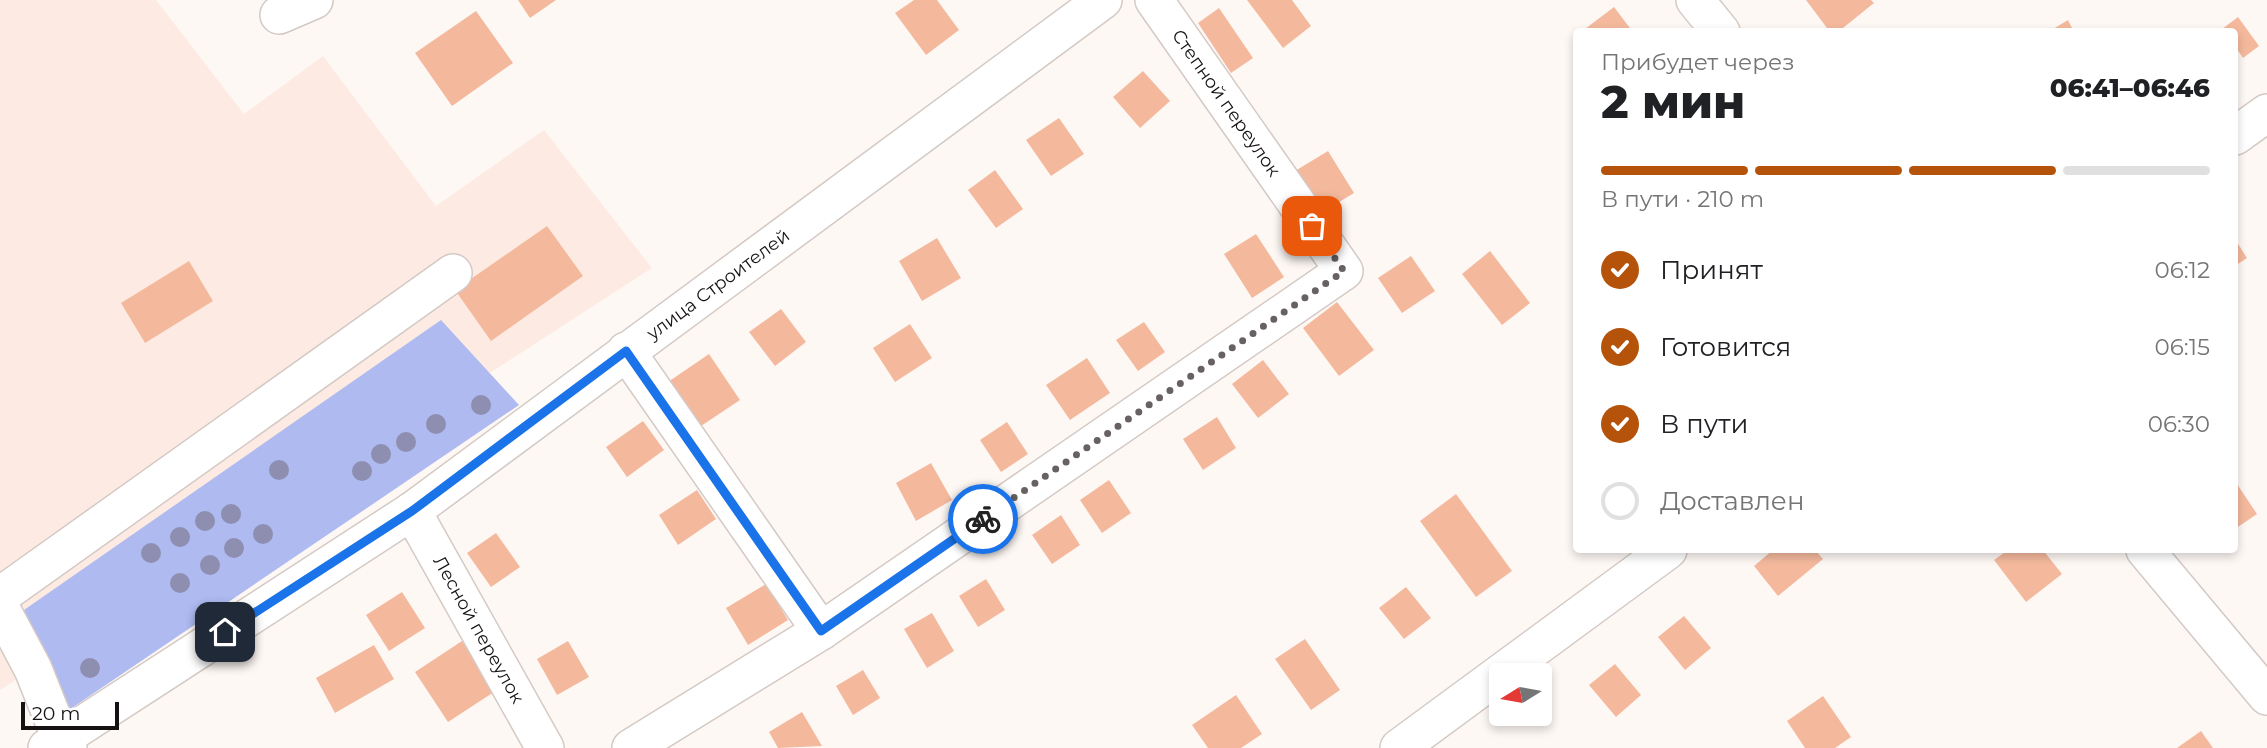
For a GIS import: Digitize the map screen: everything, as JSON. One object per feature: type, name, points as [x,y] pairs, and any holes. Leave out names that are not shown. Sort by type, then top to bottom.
[{"type":"street","points":[[279,15],[314,0]]},
{"type":"street","name":"улица Строителей","points":[[59,745],[412,511],[1103,0]]},
{"type":"street","name":"Степной переулок","points":[[631,748],[821,631],[1344,271],[1154,0]]},
{"type":"street","points":[[1695,0],[1717,28]]},
{"type":"street","points":[[2238,134],[2267,113]]},
{"type":"street","points":[[0,596],[453,273]]},
{"type":"street","points":[[626,351],[821,631]]},
{"type":"street","name":"Лесной переулок","points":[[412,511],[545,748]]},
{"type":"street","points":[[1399,748],[1664,553]]},
{"type":"street","points":[[2148,553],[2267,696]]},
{"type":"street","points":[[0,607],[33,668],[59,745]]},
{"type":"shaded area","points":[[0,0],[156,0],[244,114],[323,56],[436,206],[544,130],[652,268],[0,690]]},
{"type":"shaded area","points":[[441,320],[519,405],[66,712],[24,610]]},
{"type":"building","points":[[518,0],[556,0],[530,18]]},
{"type":"building","points":[[914,0],[937,0],[959,30],[926,55],[895,13]]},
{"type":"building","points":[[1247,0],[1292,0],[1311,26],[1283,48]]},
{"type":"building","points":[[1806,0],[1871,0],[1874,3],[1843,28],[1827,28]]},
{"type":"building","points":[[1614,7],[1630,28],[1586,28]]},
{"type":"building","points":[[1219,8],[1253,58],[1231,73],[1198,23]]},
{"type":"building","points":[[476,11],[513,63],[452,106],[415,53]]},
{"type":"building","points":[[2238,17],[2259,46],[2243,58],[2238,50],[2238,28],[2223,28]]},
{"type":"building","points":[[2068,20],[2072,28],[2055,28]]},
{"type":"building","points":[[1143,71],[1170,101],[1140,128],[1113,97]]},
{"type":"building","points":[[1059,118],[1084,154],[1051,176],[1026,140]]},
{"type":"building","points":[[1328,151],[1354,193],[1321,213],[1295,171]]},
{"type":"building","points":[[995,170],[1023,209],[996,228],[968,190]]},
{"type":"building","points":[[547,226],[583,276],[491,341],[455,290]]},
{"type":"building","points":[[1256,234],[1284,277],[1252,298],[1224,254]]},
{"type":"building","points":[[937,238],[961,278],[922,301],[899,261]]},
{"type":"building","points":[[2238,244],[2247,258],[2238,264]]},
{"type":"building","points":[[1490,251],[1530,303],[1502,325],[1462,274]]},
{"type":"building","points":[[1411,256],[1435,291],[1402,313],[1378,278]]},
{"type":"building","points":[[189,261],[213,301],[145,343],[121,303]]},
{"type":"building","points":[[1337,302],[1374,350],[1339,376],[1303,328]]},
{"type":"building","points":[[781,309],[806,342],[775,366],[749,332]]},
{"type":"building","points":[[1144,322],[1165,352],[1138,371],[1116,340]]},
{"type":"building","points":[[910,324],[932,358],[895,382],[873,348]]},
{"type":"building","points":[[709,354],[740,400],[698,428],[668,382]]},
{"type":"building","points":[[1087,358],[1110,393],[1070,420],[1046,385]]},
{"type":"building","points":[[1263,360],[1289,394],[1258,418],[1232,384]]},
{"type":"building","points":[[1217,417],[1236,448],[1203,470],[1183,439]]},
{"type":"building","points":[[643,421],[664,450],[627,477],[606,447]]},
{"type":"building","points":[[1007,422],[1028,454],[1001,472],[980,440]]},
{"type":"building","points":[[931,463],[952,500],[916,521],[896,483]]},
{"type":"building","points":[[1109,480],[1131,513],[1102,533],[1080,500]]},
{"type":"building","points":[[2238,486],[2257,514],[2238,527]]},
{"type":"building","points":[[697,490],[716,519],[678,545],[659,515]]},
{"type":"building","points":[[1456,494],[1512,571],[1476,597],[1420,521]]},
{"type":"building","points":[[1061,515],[1080,545],[1052,564],[1032,535]]},
{"type":"building","points":[[496,533],[520,567],[491,587],[467,553]]},
{"type":"building","points":[[1769,553],[1818,553],[1823,559],[1778,596],[1754,566]]},
{"type":"building","points":[[2004,553],[2045,553],[2062,574],[2026,602],[1994,560]]},
{"type":"building","points":[[986,579],[1005,610],[978,627],[959,596]]},
{"type":"building","points":[[766,584],[788,620],[748,645],[726,608]]},
{"type":"building","points":[[1406,587],[1431,618],[1404,639],[1379,608]]},
{"type":"building","points":[[402,592],[425,628],[389,651],[366,615]]},
{"type":"building","points":[[932,613],[954,651],[927,668],[904,629]]},
{"type":"building","points":[[1684,616],[1711,648],[1685,670],[1658,637]]},
{"type":"building","points":[[1305,639],[1340,690],[1311,710],[1275,659]]},
{"type":"building","points":[[462,641],[494,692],[448,722],[415,672]]},
{"type":"building","points":[[568,641],[589,677],[557,695],[537,659]]},
{"type":"building","points":[[374,645],[394,679],[335,713],[316,678]]},
{"type":"building","points":[[1615,664],[1641,695],[1616,717],[1589,685]]},
{"type":"building","points":[[863,670],[880,698],[853,715],[836,686]]},
{"type":"building","points":[[1236,695],[1262,734],[1241,748],[1208,748],[1192,725]]},
{"type":"building","points":[[1823,696],[1851,737],[1835,748],[1805,748],[1787,721]]},
{"type":"building","points":[[802,712],[822,746],[778,748],[769,732]]},
{"type":"building","points":[[2201,731],[2213,748],[2177,748]]},
{"type":"way so far","points":[[983,519],[1344,271],[1312,226]]},
{"type":"route","points":[[225,632],[412,511],[626,351],[821,631],[983,519]]}]
